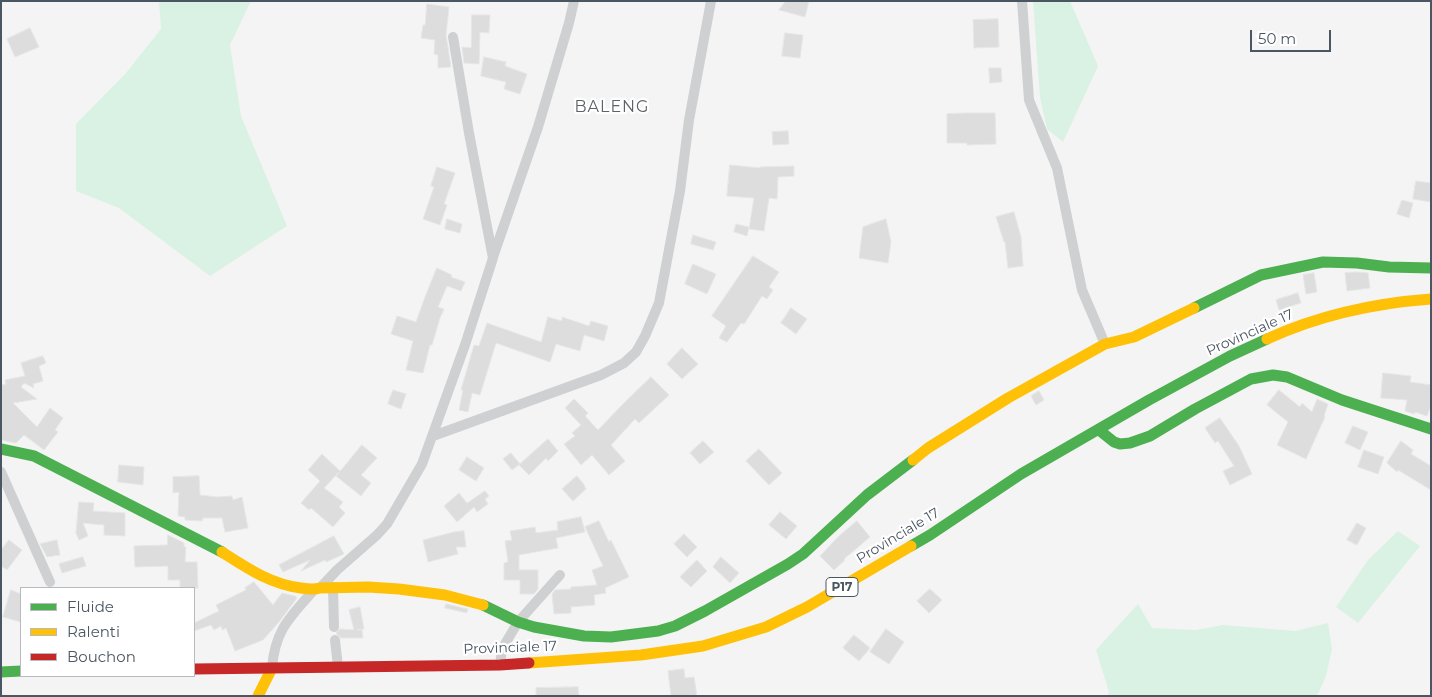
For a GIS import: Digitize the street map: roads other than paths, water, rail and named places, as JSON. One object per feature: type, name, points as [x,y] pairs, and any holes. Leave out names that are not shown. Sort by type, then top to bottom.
[{"type":"street","points":[[258,696],[272,668],[273,651],[286,623],[317,589],[378,535],[387,524],[422,464],[466,345],[493,258],[538,127],[574,1]]},
{"type":"street","points":[[433,436],[602,375],[624,363],[636,352],[659,304],[680,191],[689,120],[711,1]]},
{"type":"street","points":[[1022,1],[1029,100],[1057,168],[1082,290],[1105,344]]},
{"type":"street","points":[[454,37],[469,133],[493,258]]},
{"type":"street","points":[[1,449],[34,456],[204,543],[268,580],[291,587],[317,589],[368,587],[445,594],[478,603],[518,622],[534,627],[584,636],[611,637],[639,634],[675,626],[705,611],[803,554],[867,495],[928,448],[1008,398],[1105,344],[1134,337],[1261,275],[1323,262],[1431,268]]},
{"type":"street","name":"Provinciale 17","points":[[195,669],[500,665],[641,655],[694,648],[766,627],[849,584],[930,535],[1021,474],[1230,356],[1287,330],[1315,321],[1376,306],[1431,299]]},
{"type":"street","points":[[1099,430],[1114,442],[1120,444],[1130,443],[1150,436],[1251,379],[1274,375],[1287,377],[1342,400],[1431,429]]},
{"type":"street","points":[[1,472],[50,582]]},
{"type":"street","points":[[500,665],[502,649],[518,622],[560,574]]},
{"type":"street","points":[[333,588],[334,627]]},
{"type":"street","points":[[335,640],[338,667]]},
{"type":"street","points":[[1,672],[20,672]]},
{"type":"district","name":"BALENG","points":[[612,107]]}]
